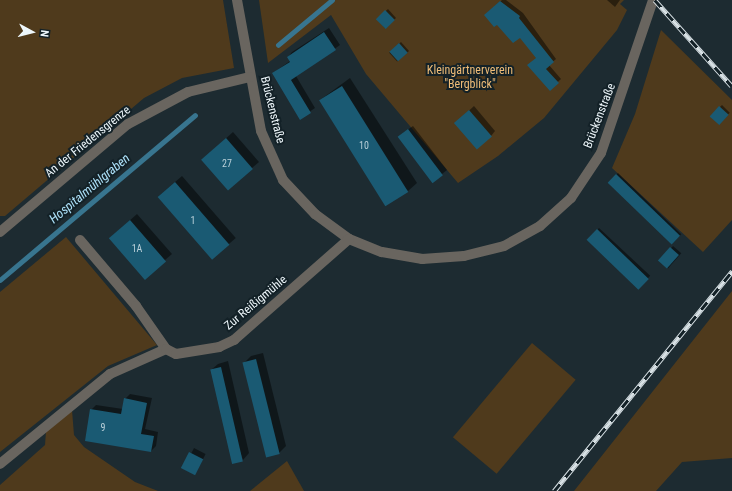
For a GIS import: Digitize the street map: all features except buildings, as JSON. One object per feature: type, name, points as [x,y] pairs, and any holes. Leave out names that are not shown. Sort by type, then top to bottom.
[{"type":"street","name":"Brückenstraße","points":[[238,0],[250,77],[261,131],[283,180],[315,214],[349,239],[364,246],[403,257],[444,258],[464,256],[504,246],[540,226],[571,198],[601,153],[653,0]]},
{"type":"street","name":"An der Friedensgrenze","points":[[0,232],[128,124],[188,92],[250,77]]},
{"type":"street","name":"Zur Reißigmühle","points":[[166,349],[176,354],[219,347],[234,340],[349,239]]},
{"type":"street","points":[[0,464],[59,413],[110,374],[166,349],[136,306],[80,240]]},
{"type":"green space","points":[[0,0],[223,0],[234,68],[182,78],[144,98],[5,216],[0,216]]},
{"type":"green space","name":"Kleingärtnerverein \"Bergblick\"","points":[[259,0],[624,0],[620,4],[627,10],[617,30],[544,118],[498,156],[458,183],[366,74],[331,15],[268,63]]},
{"type":"green space","points":[[661,30],[732,100],[732,220],[703,252],[612,168],[635,114]]},
{"type":"green space","points":[[66,237],[157,345],[108,366],[0,452],[0,292]]},
{"type":"green space","points":[[732,291],[732,458],[682,462],[656,491],[574,491]]},
{"type":"green space","points":[[532,343],[576,380],[497,474],[453,437]]},
{"type":"green space","points":[[72,410],[74,435],[84,447],[135,482],[158,491],[0,491],[0,485],[45,445],[46,431]]},
{"type":"green space","points":[[287,461],[304,491],[250,491]]},
{"type":"waterway","name":"Hospitalmühlgraben","points":[[278,45],[332,0]]},
{"type":"waterway","name":"Hospitalmühlgraben","points":[[0,280],[195,115]]},
{"type":"railway","points":[[655,0],[732,86]]},
{"type":"railway","points":[[554,491],[732,271]]}]
